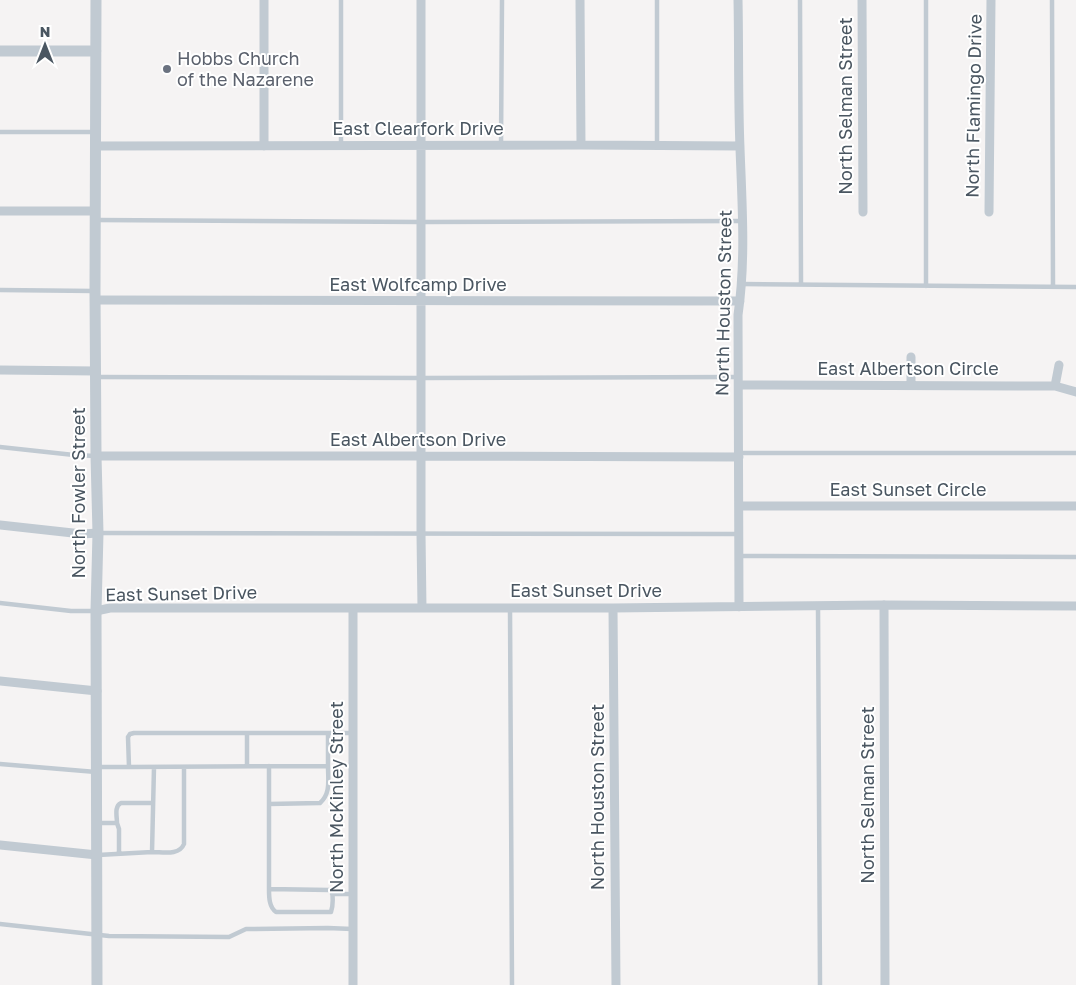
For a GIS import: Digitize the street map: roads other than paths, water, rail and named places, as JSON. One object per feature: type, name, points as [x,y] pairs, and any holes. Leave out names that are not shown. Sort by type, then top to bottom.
[{"type":"street","name":"North Fowler Street","points":[[96,0],[97,985]]},
{"type":"street","points":[[264,0],[264,146]]},
{"type":"street","points":[[421,0],[422,608]]},
{"type":"street","points":[[580,0],[581,145]]},
{"type":"street","name":"North Houston Street","points":[[738,0],[743,222],[742,284],[738,316],[740,455],[739,607]]},
{"type":"street","name":"North Selman Street","points":[[862,0],[863,212]]},
{"type":"street","name":"North Flamingo Drive","points":[[989,212],[991,0]]},
{"type":"street","points":[[0,51],[96,51]]},
{"type":"street","name":"East Clearfork Drive","points":[[96,146],[740,146]]},
{"type":"street","points":[[0,211],[95,215]]},
{"type":"street","name":"East Wolfcamp Drive","points":[[95,296],[420,301],[740,301]]},
{"type":"street","points":[[911,357],[911,385]]},
{"type":"street","points":[[1055,386],[1059,365]]},
{"type":"street","points":[[0,370],[96,374]]},
{"type":"street","name":"East Albertson Circle","points":[[738,381],[882,386],[1055,386],[1076,392]]},
{"type":"street","name":"East Albertson Drive","points":[[96,456],[740,455]]},
{"type":"street","name":"East Sunset Circle","points":[[739,506],[1076,506]]},
{"type":"street","points":[[0,526],[82,534],[98,532]]},
{"type":"street","name":"North Selman Street","points":[[884,605],[885,985]]},
{"type":"street","name":"East Sunset Drive","points":[[96,611],[110,608],[1076,606]]},
{"type":"street","name":"North McKinley Street","points":[[353,608],[353,985]]},
{"type":"street","name":"North Houston Street","points":[[613,608],[616,985]]},
{"type":"street","points":[[0,681],[97,691]]},
{"type":"street","points":[[0,845],[97,856]]},
{"type":"lane","points":[[341,0],[341,146]]},
{"type":"lane","points":[[501,146],[502,0]]},
{"type":"lane","points":[[657,0],[657,146]]},
{"type":"lane","points":[[800,0],[801,284]]},
{"type":"lane","points":[[926,0],[926,286]]},
{"type":"lane","points":[[1052,0],[1053,287]]},
{"type":"lane","points":[[0,132],[96,132]]},
{"type":"lane","points":[[95,215],[421,222],[743,222]]},
{"type":"lane","points":[[742,284],[1076,287]]},
{"type":"lane","points":[[0,290],[95,296]]},
{"type":"lane","points":[[96,374],[738,381]]},
{"type":"lane","points":[[0,447],[96,456]]},
{"type":"lane","points":[[740,455],[1076,453]]},
{"type":"lane","points":[[98,532],[739,534]]},
{"type":"lane","points":[[739,556],[1076,557]]},
{"type":"lane","points":[[0,603],[71,611],[96,611]]},
{"type":"lane","points":[[818,606],[820,985]]},
{"type":"lane","points":[[510,608],[512,985]]},
{"type":"lane","points":[[129,767],[128,737],[130,734],[354,732]]},
{"type":"lane","points":[[247,733],[247,766]]},
{"type":"lane","points":[[269,804],[320,803],[326,798],[328,791],[328,733]]},
{"type":"lane","points":[[0,764],[97,769],[129,767],[328,766]]},
{"type":"lane","points":[[268,889],[332,891],[331,912],[276,912],[271,907],[268,889],[269,766]]},
{"type":"lane","points":[[152,852],[154,767]]},
{"type":"lane","points":[[97,856],[177,852],[182,850],[184,844],[184,767]]},
{"type":"lane","points":[[119,854],[118,804],[153,803]]},
{"type":"lane","points":[[97,823],[117,823]]},
{"type":"lane","points":[[332,894],[353,894]]},
{"type":"lane","points":[[0,924],[109,936],[228,937],[246,929],[352,929]]},
{"type":"place","name":"Hobbs Church of the Nazarene","points":[[167,69]]}]
